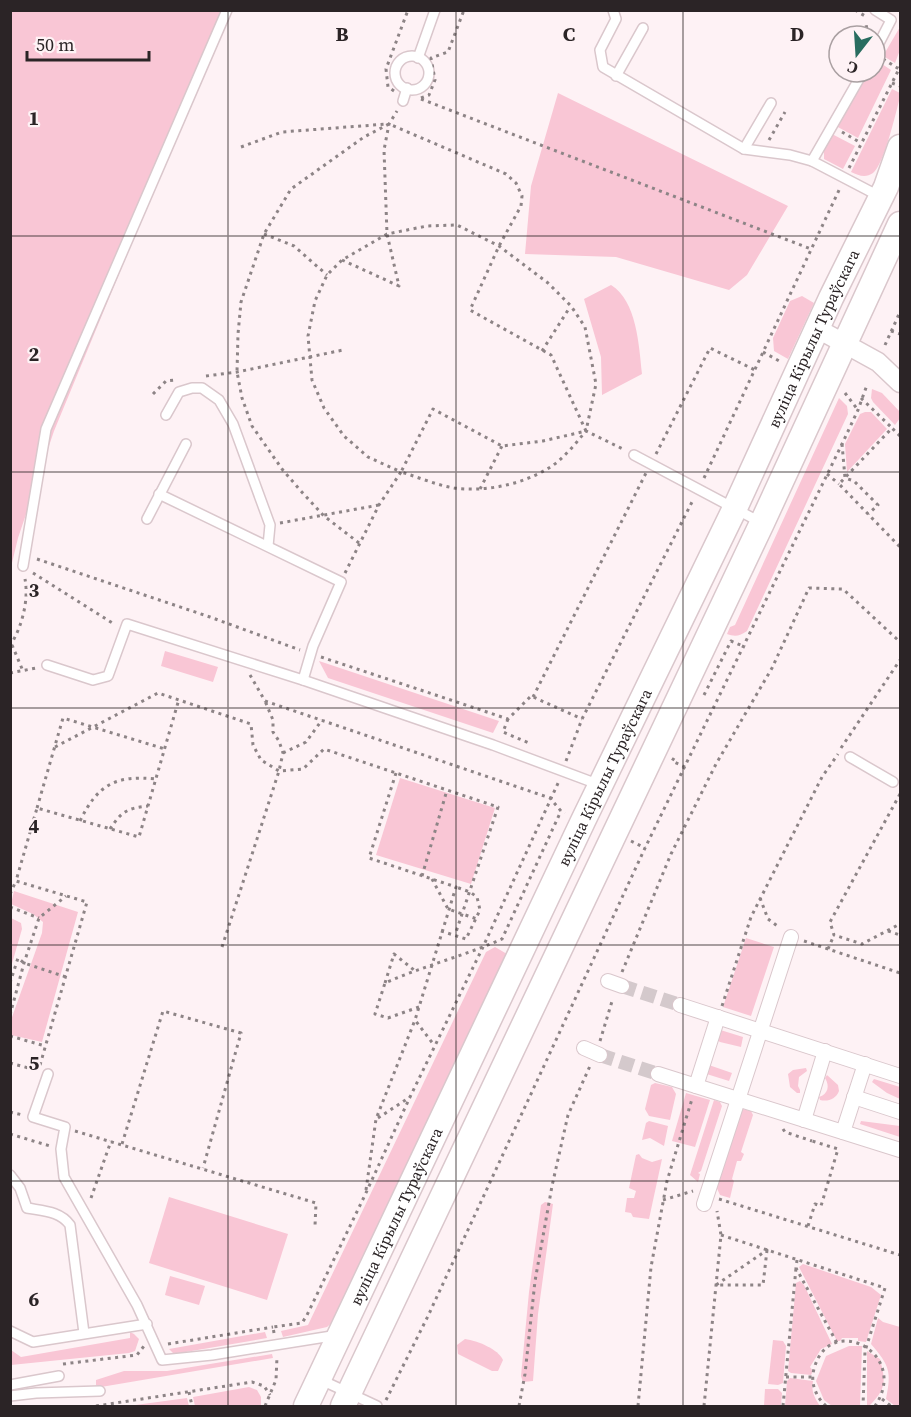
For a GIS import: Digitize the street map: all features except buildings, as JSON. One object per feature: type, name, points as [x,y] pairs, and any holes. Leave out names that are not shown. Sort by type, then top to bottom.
[{"type":"main road","name":"вуліца Кірылы Тураўскага","points":[[306,1407],[600,785],[735,508],[818,328],[882,197],[900,147]]},
{"type":"main road","name":"вуліца Кірылы Тураўскага","points":[[346,1400],[762,523],[900,224]]},
{"type":"street","points":[[818,328],[878,362],[900,384]]},
{"type":"street","points":[[709,1202],[738,1100],[790,937]]},
{"type":"street","points":[[680,1005],[900,1076]]},
{"type":"street","points":[[696,1086],[718,1017]]},
{"type":"street","points":[[804,1120],[825,1051]]},
{"type":"street","points":[[843,1132],[865,1064]]},
{"type":"street","points":[[658,1074],[900,1150]]},
{"type":"street","points":[[854,1097],[900,1112]]},
{"type":"lane","points":[[23,566],[46,429],[227,10]]},
{"type":"lane","points":[[418,58],[435,10]]},
{"type":"lane","points":[[613,10],[616,19],[600,50],[603,68],[744,149],[790,155],[812,161],[882,197]]},
{"type":"lane","points":[[875,10],[891,20],[887,30]]},
{"type":"lane","points":[[616,76],[643,28]]},
{"type":"lane","points":[[415,56],[425,61],[428,66],[428,78],[421,87],[407,88],[397,80],[397,65],[404,58],[415,56]]},
{"type":"lane","points":[[812,161],[856,84]]},
{"type":"lane","points":[[403,101],[407,88]]},
{"type":"lane","points":[[744,149],[771,104]]},
{"type":"lane","points":[[166,415],[179,392],[192,388],[202,388],[219,400],[233,424],[270,525],[268,546]]},
{"type":"lane","points":[[147,519],[186,444]]},
{"type":"lane","points":[[634,455],[762,523]]},
{"type":"lane","points":[[159,495],[341,582],[311,654],[303,680]]},
{"type":"lane","points":[[47,665],[93,680],[108,675],[128,624],[303,680],[600,785]]},
{"type":"lane","points":[[850,758],[893,782]]},
{"type":"lane","points":[[48,1074],[33,1118],[65,1127],[61,1149],[64,1177],[147,1324],[162,1360],[340,1334]]},
{"type":"lane","points":[[10,1175],[20,1188],[27,1208],[57,1214],[70,1225],[84,1334]]},
{"type":"lane","points":[[10,1331],[33,1342],[147,1324]]},
{"type":"lane","points":[[10,1385],[60,1376]]},
{"type":"lane","points":[[319,1379],[346,1400],[377,1407]]},
{"type":"lane","points":[[10,1396],[100,1390]]},
{"type":"path","points":[[855,10],[869,19],[870,24]]},
{"type":"path","points":[[162,1336],[167,1344],[302,1323],[483,947],[563,772],[582,719],[725,436],[811,249],[900,68],[887,60]]},
{"type":"path","points":[[892,82],[900,86]]},
{"type":"path","points":[[421,99],[811,249]]},
{"type":"path","points":[[342,260],[399,286],[387,234],[384,150],[389,124],[403,101]]},
{"type":"path","points":[[778,144],[768,143],[785,112]]},
{"type":"path","points":[[359,543],[324,516],[282,469],[252,426],[242,398],[237,372],[238,334],[241,302],[264,234],[291,189],[364,137],[389,124]]},
{"type":"path","points":[[241,147],[282,132],[389,124],[506,174],[516,183],[522,196],[521,206],[499,246],[470,310],[551,355],[586,431],[634,455]]},
{"type":"path","points":[[457,225],[499,246],[548,284],[571,306],[585,327],[596,384],[586,431],[572,448],[548,469],[514,483],[480,489],[452,488],[401,472],[368,457],[344,436],[324,408],[312,380],[308,336],[315,301],[327,275],[342,260],[387,234],[427,226],[457,225]]},
{"type":"path","points":[[264,234],[294,246],[327,275]]},
{"type":"path","points":[[542,351],[571,306]]},
{"type":"path","points":[[885,345],[900,312]]},
{"type":"path","points":[[891,331],[900,334]]},
{"type":"path","points":[[535,746],[503,732],[508,719],[531,696],[533,697],[710,348],[755,370]]},
{"type":"path","points":[[201,376],[237,372],[343,350]]},
{"type":"path","points":[[763,352],[786,364]]},
{"type":"path","points":[[153,394],[166,381],[178,379]]},
{"type":"path","points":[[386,1400],[504,1154],[645,848],[842,444],[867,385]]},
{"type":"path","points":[[845,393],[858,410]]},
{"type":"path","points":[[861,398],[900,436]]},
{"type":"path","points":[[341,582],[379,505],[401,472],[433,409],[502,446],[543,441],[586,431]]},
{"type":"path","points":[[839,484],[892,428]]},
{"type":"path","points":[[842,444],[845,478]]},
{"type":"path","points":[[480,489],[502,446]]},
{"type":"path","points":[[827,474],[900,547]]},
{"type":"path","points":[[845,478],[854,481],[878,505],[868,514]]},
{"type":"path","points":[[270,525],[379,505]]},
{"type":"path","points":[[25,555],[508,719]]},
{"type":"path","points":[[23,566],[124,630]]},
{"type":"path","points":[[23,566],[27,591],[20,626],[11,645],[23,671]]},
{"type":"path","points":[[519,1407],[525,1374],[534,1281],[568,1115],[616,984],[671,854],[716,764],[772,668],[809,588],[843,589],[900,642]]},
{"type":"path","points":[[731,641],[745,647]]},
{"type":"path","points":[[718,1017],[751,917],[760,898],[822,777],[900,660]]},
{"type":"path","points":[[10,674],[47,665]]},
{"type":"path","points":[[222,947],[283,753],[273,732],[273,720],[265,701],[245,667]]},
{"type":"path","points":[[55,747],[158,693],[251,724],[253,745],[261,760],[279,771],[303,769],[324,749],[498,807],[455,935]]},
{"type":"path","points":[[533,697],[582,719]]},
{"type":"path","points":[[37,808],[139,837],[179,699]]},
{"type":"path","points":[[265,701],[550,798],[561,811],[502,939],[414,970],[385,983]]},
{"type":"path","points":[[10,894],[16,881],[63,718],[165,749]]},
{"type":"path","points":[[283,753],[306,742],[322,720]]},
{"type":"path","points":[[672,761],[685,767]]},
{"type":"path","points":[[396,773],[369,858],[470,892],[477,897],[480,910],[466,939],[441,931]]},
{"type":"path","points":[[80,821],[90,801],[105,787],[119,779],[136,777],[156,779]]},
{"type":"path","points":[[422,876],[447,790]]},
{"type":"path","points":[[828,949],[834,935],[830,922],[900,794]]},
{"type":"path","points":[[110,829],[119,816],[133,807],[148,806]]},
{"type":"path","points":[[626,839],[645,848]]},
{"type":"path","points":[[432,879],[448,909],[477,919]]},
{"type":"path","points":[[10,1063],[38,1071],[87,902],[16,881]]},
{"type":"path","points":[[365,1195],[376,1119],[415,1020],[430,965],[456,887]]},
{"type":"path","points":[[10,1015],[39,918],[67,895]]},
{"type":"path","points":[[760,898],[768,919],[790,937],[900,973]]},
{"type":"path","points":[[10,907],[39,918]]},
{"type":"path","points":[[834,935],[862,944],[900,924]]},
{"type":"path","points":[[888,931],[900,935]]},
{"type":"path","points":[[414,970],[394,954],[375,1014],[388,1018],[419,1007]]},
{"type":"path","points":[[10,983],[18,958],[24,963],[66,977]]},
{"type":"path","points":[[122,1144],[163,1011],[241,1033],[202,1168]]},
{"type":"path","points":[[415,1020],[434,1045]]},
{"type":"path","points":[[10,1036],[45,1046]]},
{"type":"path","points":[[638,1407],[651,1267],[663,1200],[696,1086]]},
{"type":"path","points":[[376,1119],[410,1097]]},
{"type":"path","points":[[65,1127],[316,1203],[315,1226]]},
{"type":"path","points":[[808,1227],[815,1204],[821,1206],[838,1149],[812,1141],[821,1134],[838,1135],[843,1132]]},
{"type":"path","points":[[10,1134],[61,1149]]},
{"type":"path","points":[[89,1203],[111,1141]]},
{"type":"path","points":[[663,1200],[692,1191],[709,1202],[808,1227],[900,1255]]},
{"type":"path","points":[[704,1407],[721,1235],[709,1202]]},
{"type":"path","points":[[721,1235],[885,1288],[865,1351],[863,1407]]},
{"type":"path","points":[[716,1286],[763,1285],[767,1250]]},
{"type":"path","points":[[716,1286],[767,1250]]},
{"type":"path","points":[[783,1407],[797,1259]]},
{"type":"path","points":[[796,1268],[837,1343]]},
{"type":"path","points":[[265,1407],[278,1369],[273,1327]]},
{"type":"path","points":[[826,1407],[816,1392],[813,1377],[816,1363],[821,1354],[837,1343],[852,1341],[867,1345],[882,1359],[886,1368],[888,1379],[882,1399],[875,1407]]},
{"type":"path","points":[[57,1365],[138,1355],[142,1346],[156,1345]]},
{"type":"path","points":[[786,1377],[813,1377]]},
{"type":"path","points":[[96,1407],[252,1382],[264,1386],[270,1395]]},
{"type":"path","points":[[189,1392],[192,1407]]},
{"type":"path","points":[[882,1399],[891,1407]]},
{"type":"shaded area","points":[[11,11],[228,11],[54,431],[18,538],[11,567]]},
{"type":"shaded area","points":[[900,27],[900,50],[895,63],[887,58],[887,49]]},
{"type":"shaded area","points":[[862,84],[884,84],[858,138],[836,126]]},
{"type":"shaded area","points":[[892,89],[900,93],[900,97],[881,160],[873,173],[868,176],[851,172]]},
{"type":"shaded area","points":[[558,93],[788,206],[747,275],[729,290],[616,257],[525,254],[531,186]]},
{"type":"shaded area","points":[[832,134],[855,146],[843,169],[824,159],[824,148]]},
{"type":"shaded area","points":[[611,285],[620,292],[631,313],[638,338],[642,374],[602,395],[601,357],[584,299]]},
{"type":"shaded area","points":[[802,296],[814,303],[788,359],[774,351],[773,338],[790,301]]},
{"type":"shaded area","points":[[872,389],[882,393],[900,412],[900,418],[895,425],[873,402]]},
{"type":"shaded area","points":[[839,398],[847,406],[848,414],[747,631],[737,636],[727,634],[730,627],[735,625]]},
{"type":"shaded area","points":[[871,412],[887,429],[847,472],[845,444],[860,414]]},
{"type":"shaded area","points":[[165,651],[218,667],[213,682],[161,666]]},
{"type":"shaded area","points":[[319,661],[499,721],[493,733],[328,678]]},
{"type":"shaded area","points":[[400,778],[495,808],[471,884],[376,855]]},
{"type":"shaded area","points":[[14,891],[78,912],[42,1042],[11,1035],[11,1020],[42,933],[43,922],[33,914],[11,904]]},
{"type":"shaded area","points":[[11,918],[21,923],[22,929],[11,967]]},
{"type":"shaded area","points":[[746,938],[774,947],[751,1016],[723,1007]]},
{"type":"shaded area","points":[[495,947],[507,954],[334,1321],[327,1327],[283,1337],[281,1331],[308,1325],[486,952]]},
{"type":"shaded area","points":[[714,1028],[743,1037],[741,1047],[720,1042],[712,1037]]},
{"type":"shaded area","points":[[706,1064],[732,1073],[729,1081],[697,1071]]},
{"type":"shaded area","points":[[806,1068],[807,1071],[799,1077],[800,1093],[797,1093],[790,1087],[788,1074],[793,1070]]},
{"type":"shaded area","points":[[827,1075],[838,1085],[839,1091],[836,1096],[826,1101],[820,1100],[819,1097],[827,1089],[825,1078]]},
{"type":"shaded area","points":[[874,1079],[900,1087],[900,1099],[872,1082]]},
{"type":"shaded area","points":[[655,1083],[672,1087],[676,1094],[670,1120],[649,1116],[645,1109],[651,1085]]},
{"type":"shaded area","points":[[686,1093],[710,1100],[695,1147],[672,1141]]},
{"type":"shaded area","points":[[714,1100],[720,1102],[722,1106],[701,1171],[698,1173],[700,1174],[698,1182],[690,1175]]},
{"type":"shaded area","points":[[743,1109],[751,1111],[753,1115],[741,1152],[744,1154],[741,1161],[737,1161],[732,1179],[734,1181],[730,1198],[720,1195],[714,1182],[737,1112]]},
{"type":"shaded area","points":[[649,1121],[668,1126],[664,1146],[650,1138],[642,1140],[646,1123]]},
{"type":"shaded area","points":[[861,1121],[900,1126],[900,1137],[860,1124]]},
{"type":"shaded area","points":[[639,1154],[642,1158],[652,1162],[662,1159],[649,1219],[633,1217],[631,1213],[625,1212],[627,1198],[634,1198],[636,1191],[629,1188],[636,1155]]},
{"type":"shaded area","points":[[169,1197],[288,1234],[267,1300],[149,1263]]},
{"type":"shaded area","points":[[545,1202],[553,1204],[538,1314],[533,1381],[523,1382],[521,1376],[529,1292],[541,1205]]},
{"type":"shaded area","points":[[803,1264],[871,1287],[881,1295],[866,1342],[858,1341],[858,1338],[842,1338],[837,1341],[799,1267]]},
{"type":"shaded area","points":[[170,1276],[205,1286],[199,1305],[165,1295]]},
{"type":"shaded area","points":[[800,1281],[832,1344],[821,1349],[810,1367],[813,1371],[811,1375],[788,1371],[796,1283]]},
{"type":"shaded area","points":[[878,1318],[883,1322],[900,1327],[900,1406],[895,1406],[886,1399],[889,1382],[888,1369],[871,1344]]},
{"type":"shaded area","points":[[130,1332],[139,1339],[135,1351],[129,1353],[11,1365],[11,1350],[21,1357],[130,1338]]},
{"type":"shaded area","points":[[265,1332],[267,1338],[174,1354],[169,1349]]},
{"type":"shaded area","points":[[465,1339],[497,1352],[503,1360],[498,1371],[492,1371],[458,1354],[457,1345]]},
{"type":"shaded area","points":[[773,1340],[783,1341],[786,1346],[783,1383],[778,1385],[768,1384]]},
{"type":"shaded area","points":[[849,1346],[862,1346],[860,1406],[832,1406],[824,1400],[816,1381],[826,1356]]},
{"type":"shaded area","points":[[867,1351],[880,1359],[884,1379],[882,1390],[869,1406],[867,1406]]},
{"type":"shaded area","points":[[272,1354],[273,1358],[101,1387],[96,1385],[96,1380],[124,1371],[167,1371]]},
{"type":"shaded area","points":[[790,1378],[813,1381],[812,1388],[820,1406],[785,1406],[787,1381]]},
{"type":"shaded area","points":[[249,1387],[257,1390],[261,1397],[261,1406],[195,1406],[193,1397]]},
{"type":"shaded area","points":[[765,1389],[778,1389],[782,1393],[781,1406],[764,1406]]},
{"type":"shaded area","points":[[187,1398],[189,1406],[128,1406]]},
{"type":"tunnel","points":[[622,986],[680,1005]]},
{"type":"tunnel","points":[[600,1055],[658,1074]]}]
